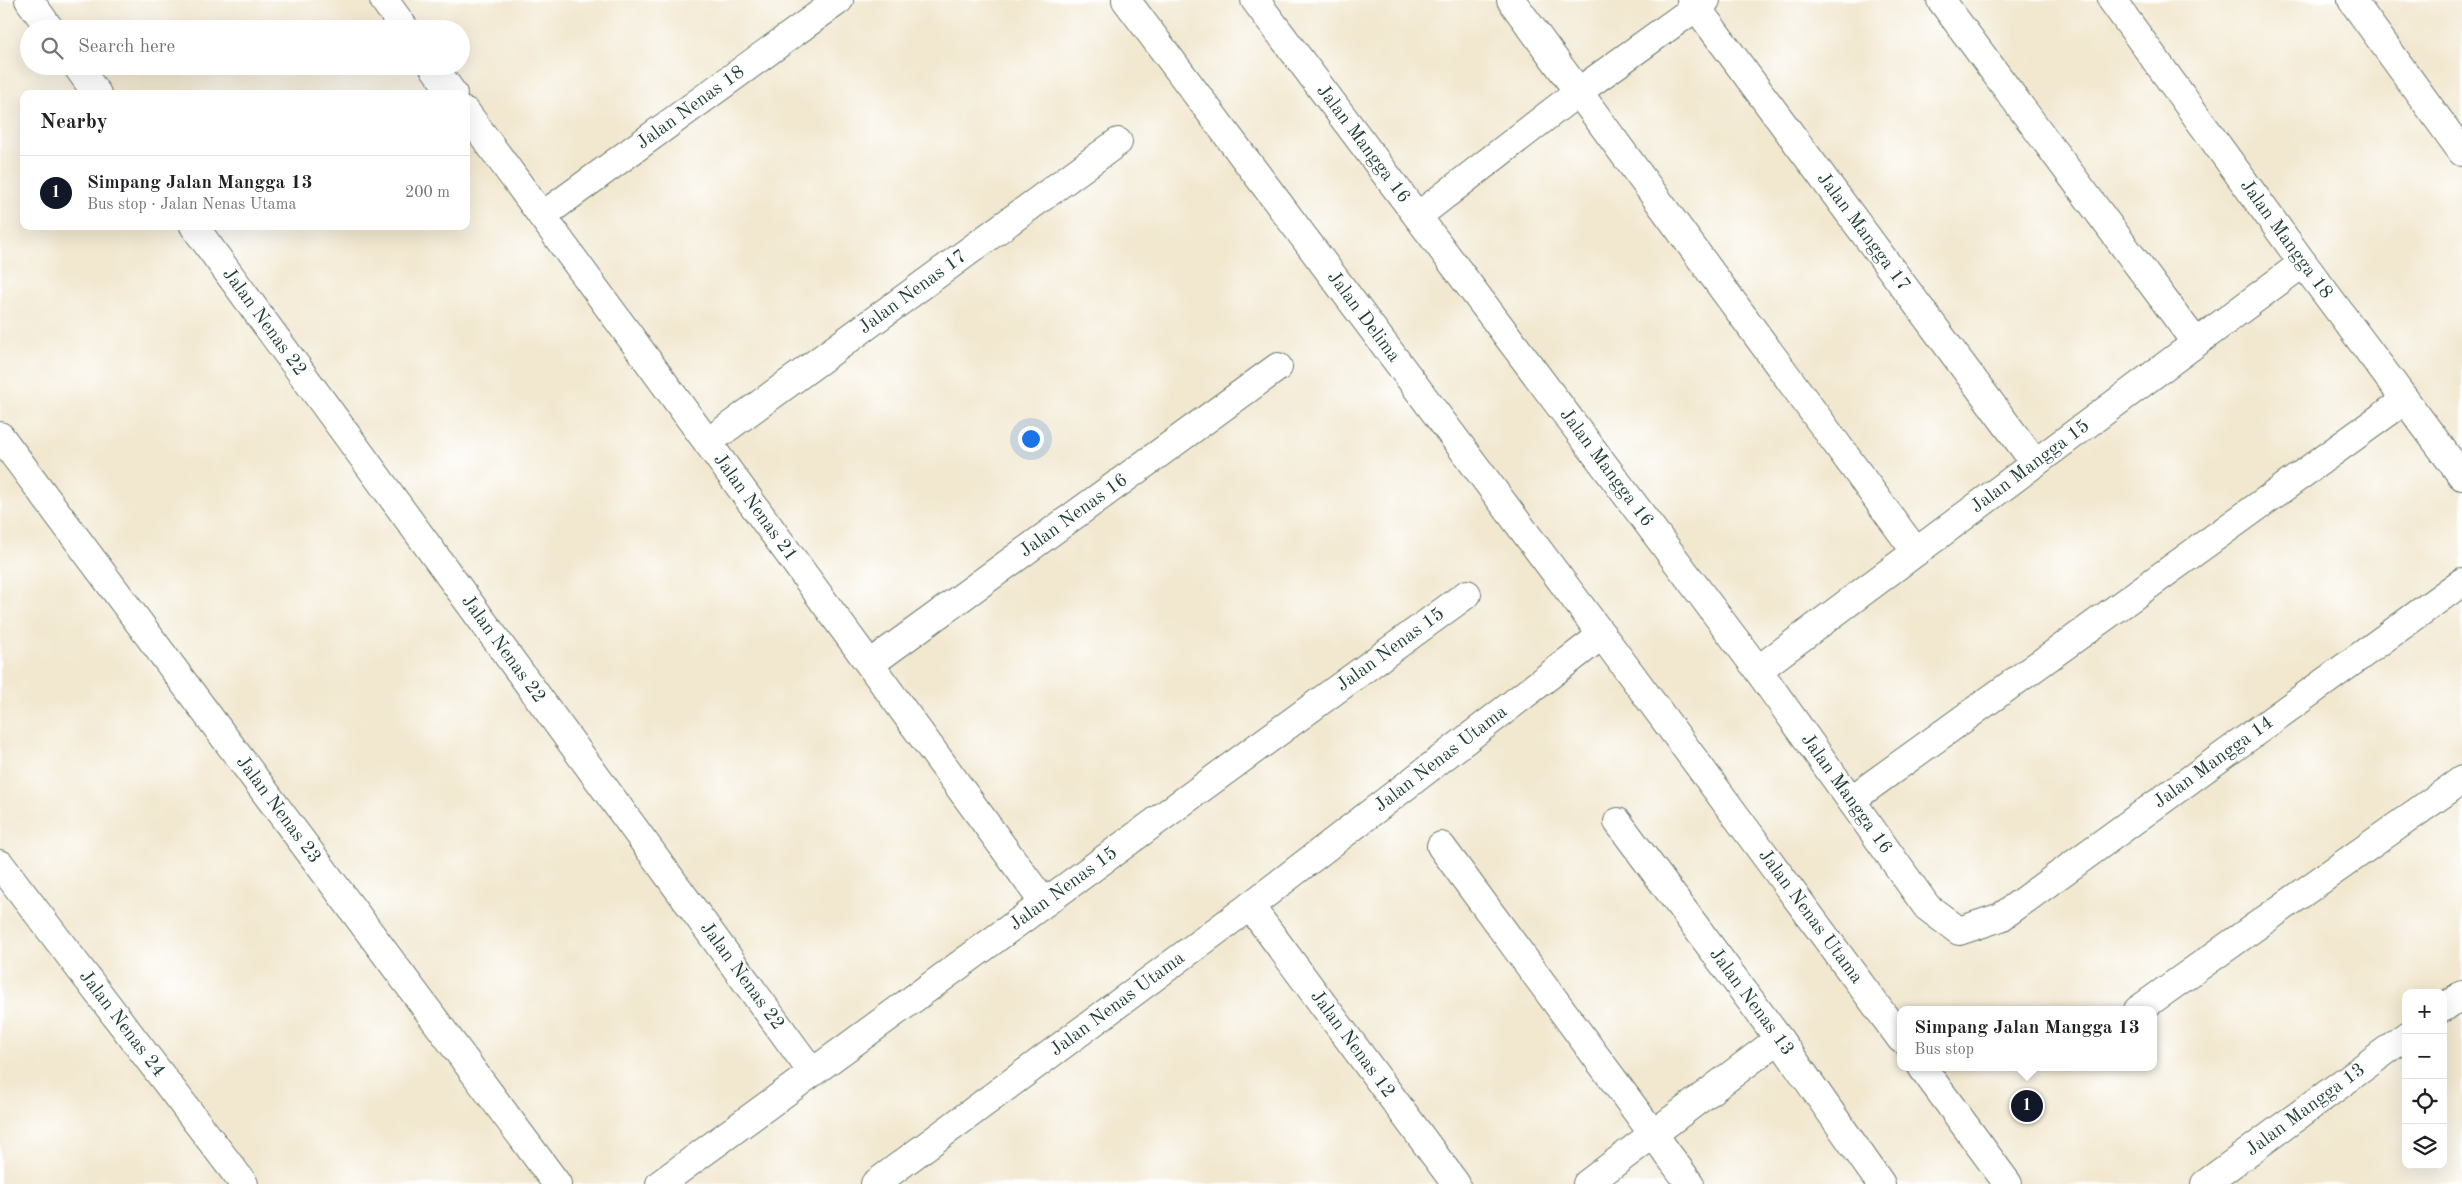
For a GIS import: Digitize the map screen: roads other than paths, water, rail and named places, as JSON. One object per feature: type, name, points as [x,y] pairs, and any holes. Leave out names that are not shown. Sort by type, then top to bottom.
[{"type":"street","points":[[29,0],[43,20]]},
{"type":"street","points":[[384,0],[399,20]]},
{"type":"street","name":"Jalan Nenas 18","points":[[542,216],[839,0]]},
{"type":"street","name":"Jalan Delima","points":[[1126,0],[1602,635]]},
{"type":"street","name":"Jalan Mangga 16","points":[[1255,0],[1758,670],[1927,907],[1959,931]]},
{"type":"street","points":[[1511,0],[1916,552]]},
{"type":"street","points":[[1942,0],[2196,343]]},
{"type":"street","name":"Jalan Mangga 18","points":[[2112,0],[2303,263],[2462,476]]},
{"type":"street","points":[[2352,0],[2462,152]]},
{"type":"street","points":[[1418,216],[1698,2]]},
{"type":"street","name":"Jalan Mangga 17","points":[[1698,2],[2035,463]]},
{"type":"street","points":[[83,75],[94,90]]},
{"type":"street","points":[[439,75],[450,90]]},
{"type":"street","name":"Jalan Nenas 21","points":[[470,117],[1044,903]]},
{"type":"street","name":"Jalan Nenas 17","points":[[708,442],[1118,142]]},
{"type":"street","name":"Jalan Nenas 22","points":[[197,230],[812,1072]]},
{"type":"street","name":"Jalan Mangga 15","points":[[1758,670],[2303,263]]},
{"type":"street","name":"Jalan Nenas 16","points":[[870,664],[1278,367]]},
{"type":"street","points":[[1851,800],[2406,400]]},
{"type":"street","name":"Jalan Nenas 23","points":[[0,436],[556,1184]]},
{"type":"street","name":"Jalan Mangga 14","points":[[1959,931],[2001,917],[2462,582]]},
{"type":"street","name":"Jalan Nenas 15","points":[[660,1184],[1467,594]]},
{"type":"street","name":"Jalan Nenas Utama","points":[[875,1184],[1250,906],[1602,635],[1897,1034]]},
{"type":"street","points":[[2144,1006],[2462,780]]},
{"type":"street","name":"Jalan Nenas 13","points":[[1618,822],[1881,1184]]},
{"type":"street","points":[[1441,846],[1690,1184]]},
{"type":"street","name":"Jalan Nenas 24","points":[[0,864],[244,1184]]},
{"type":"street","name":"Jalan Nenas 12","points":[[1250,906],[1456,1184]]},
{"type":"street","points":[[2447,1005],[2462,995]]},
{"type":"street","name":"Jalan Mangga 13","points":[[2205,1184],[2402,1039]]},
{"type":"street","points":[[1588,1184],[1778,1040]]},
{"type":"street","points":[[1925,1071],[2008,1184]]},
{"type":"place","name":"Simpang Jalan Mangga 13","points":[[2027,1106]]}]
